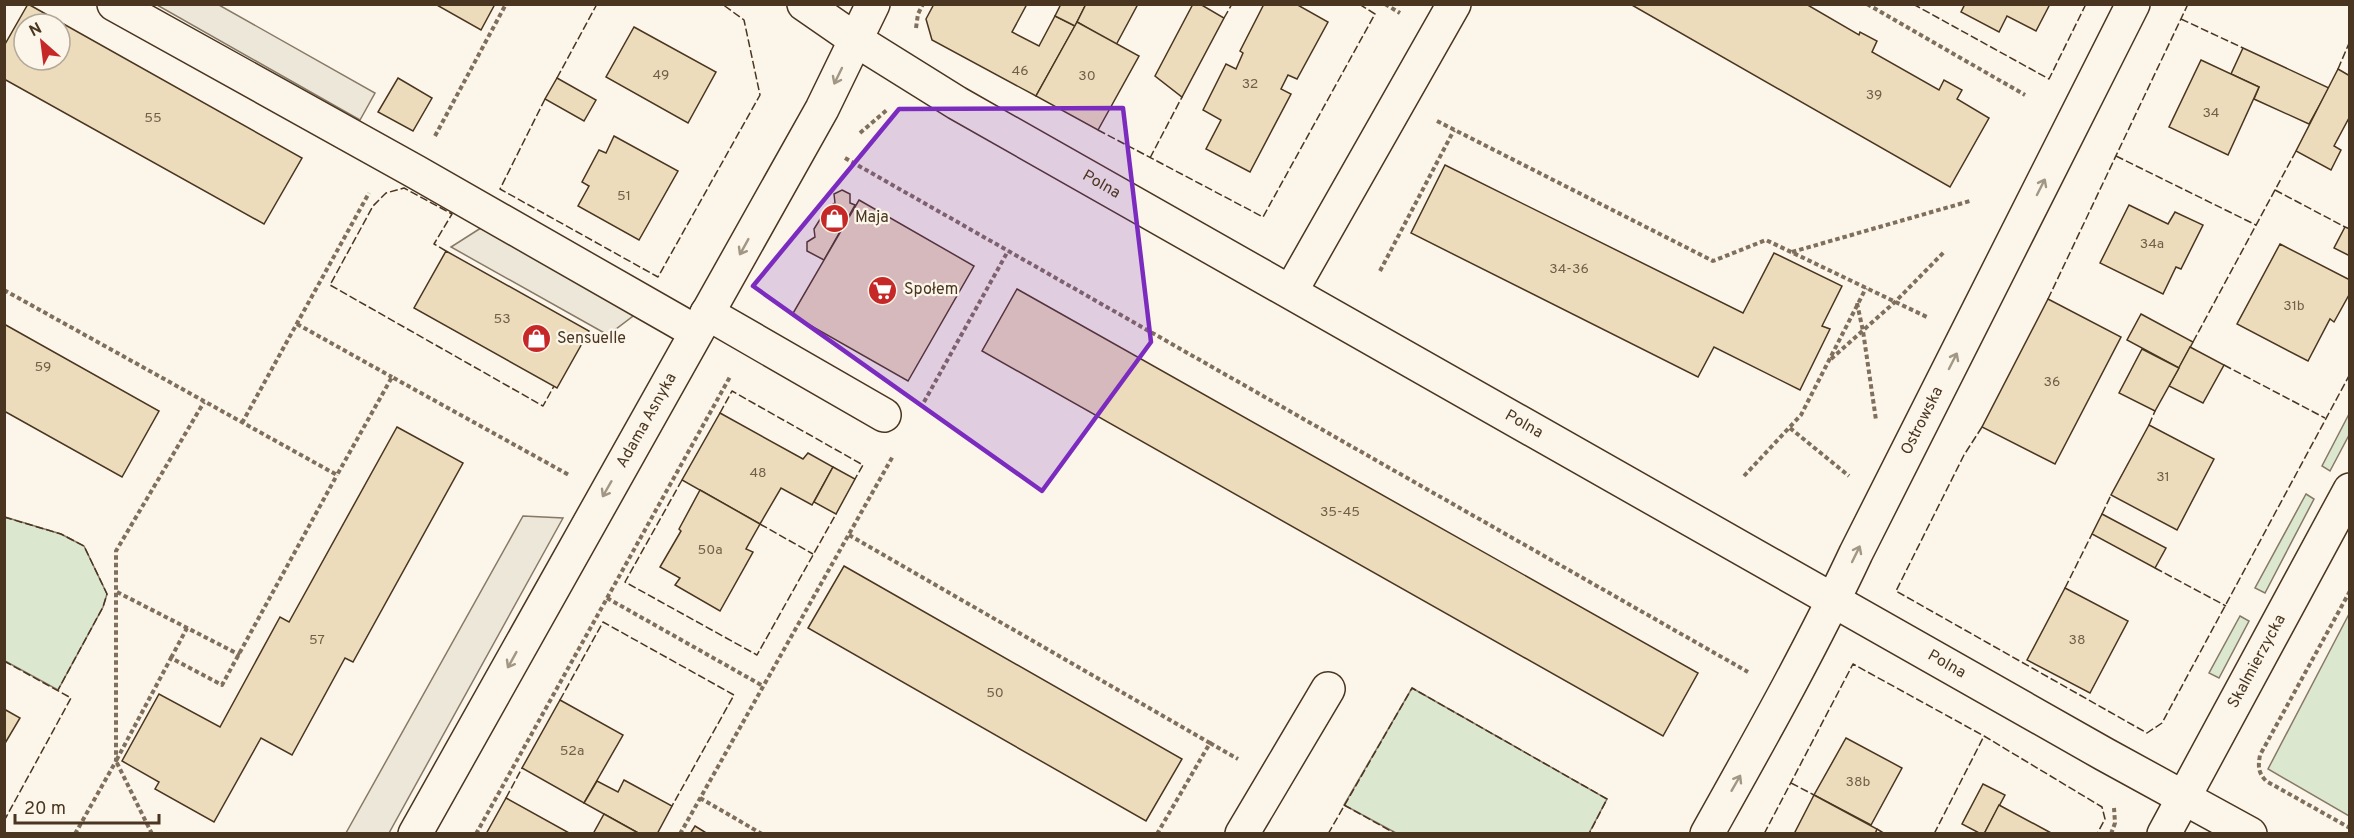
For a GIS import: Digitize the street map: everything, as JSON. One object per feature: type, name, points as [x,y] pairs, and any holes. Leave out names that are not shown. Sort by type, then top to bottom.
[{"type":"street","points":[[114,4],[402,165],[702,322],[748,336],[884,415]]},
{"type":"street","name":"Polna","points":[[804,4],[856,40],[957,103],[2250,834]]},
{"type":"street","name":"Adama Asnyka","points":[[415,834],[822,109],[873,4]]},
{"type":"street","points":[[1291,291],[1454,4]]},
{"type":"street","name":"Ostrowska","points":[[1707,834],[1786,693],[1834,600],[2133,4]]},
{"type":"street","name":"Skalmierzycka","points":[[2164,834],[2349,490]]},
{"type":"street","points":[[1242,834],[1328,689]]},
{"type":"path","points":[[242,423],[297,324],[506,4]]},
{"type":"path","points":[[856,140],[862,130],[897,102],[931,47],[918,34],[916,26],[923,4]]},
{"type":"path","points":[[1867,4],[2025,94]]},
{"type":"path","points":[[1399,101],[1713,261],[1766,240],[1934,321]]},
{"type":"path","points":[[1380,271],[1454,130]]},
{"type":"path","points":[[839,168],[851,149]]},
{"type":"path","points":[[845,158],[1786,693]]},
{"type":"path","points":[[1792,252],[1970,201]]},
{"type":"path","points":[[920,409],[1008,251]]},
{"type":"path","points":[[1828,361],[1895,302],[1945,251]]},
{"type":"path","points":[[1744,477],[1801,415],[1866,288]]},
{"type":"path","points":[[4,290],[337,475]]},
{"type":"path","points":[[1857,303],[1877,428]]},
{"type":"path","points":[[297,324],[604,494]]},
{"type":"path","points":[[476,834],[731,375],[748,336]]},
{"type":"path","points":[[171,658],[222,685],[392,377]]},
{"type":"path","points":[[152,834],[116,761],[116,551],[204,402]]},
{"type":"path","points":[[1790,428],[1852,478]]},
{"type":"path","points":[[680,834],[898,448]]},
{"type":"path","points":[[849,535],[1210,743],[1157,834]]},
{"type":"path","points":[[117,592],[240,655]]},
{"type":"path","points":[[2349,593],[2260,755],[2258,765],[2259,774],[2266,781],[2349,828]]},
{"type":"path","points":[[607,598],[764,686]]},
{"type":"path","points":[[75,834],[187,628]]},
{"type":"path","points":[[700,798],[762,834]]},
{"type":"path","points":[[2110,802],[2115,809],[2115,823],[2111,834]]},
{"type":"highlighted area","points":[[1123,108],[1151,342],[1042,491],[753,286],[899,109]]},
{"type":"green space","points":[[2349,414],[2349,435],[2330,471],[2322,466]]},
{"type":"green space","points":[[2306,494],[2314,499],[2265,593],[2255,588]]},
{"type":"green space","points":[[5,517],[61,534],[84,546],[107,594],[103,607],[58,690],[5,661]]},
{"type":"green space","points":[[2349,614],[2349,816],[2268,769]]},
{"type":"green space","points":[[2240,616],[2249,621],[2219,678],[2209,673]]},
{"type":"green space","points":[[1412,688],[1607,799],[1589,833],[1396,833],[1344,805]]},
{"type":"shaded area","points":[[157,5],[219,5],[375,93],[360,120]]},
{"type":"shaded area","points":[[484,226],[637,313],[608,335],[451,247]]},
{"type":"shaded area","points":[[523,516],[563,518],[389,833],[346,833]]},
{"type":"building","points":[[28,4],[42,12],[23,12]]},
{"type":"building","points":[[435,4],[495,4],[481,30]]},
{"type":"building","points":[[934,4],[1027,4],[1012,32],[1039,46],[1055,16],[1075,26],[1036,96],[932,40],[926,19]]},
{"type":"building","points":[[1061,4],[1086,4],[1075,26],[1055,16]]},
{"type":"building","points":[[1086,4],[1138,4],[1116,45],[1077,22]]},
{"type":"building","points":[[1193,4],[1200,4],[1224,18],[1182,97],[1155,76]]},
{"type":"building","points":[[1264,4],[1296,4],[1328,22],[1297,79],[1288,75],[1281,89],[1291,94],[1250,172],[1206,149],[1221,120],[1203,110],[1226,64],[1236,69],[1243,53],[1240,51]]},
{"type":"building","points":[[1630,4],[1806,4],[1859,35],[1860,32],[1877,41],[1872,52],[1939,90],[1944,80],[1962,90],[1957,99],[1989,118],[1950,187]]},
{"type":"building","points":[[1965,4],[2050,4],[2036,31],[2007,16],[1999,32],[1961,12]]},
{"type":"building","points":[[1077,22],[1139,56],[1098,130],[1036,96]]},
{"type":"building","points":[[634,27],[716,72],[688,123],[606,77]]},
{"type":"building","points":[[72,29],[302,158],[264,224],[4,79],[4,46],[12,32],[12,72],[72,72]]},
{"type":"building","points":[[2243,48],[2329,88],[2309,124],[2254,99],[2259,87],[2231,74]]},
{"type":"building","points":[[2201,60],[2259,87],[2228,155],[2169,127]]},
{"type":"building","points":[[2338,69],[2350,76],[2350,116],[2334,146],[2341,150],[2331,170],[2296,151]]},
{"type":"building","points":[[398,78],[432,98],[413,131],[378,112]]},
{"type":"building","points":[[557,78],[596,100],[584,121],[545,99]]},
{"type":"building","points":[[614,136],[678,171],[639,240],[578,206],[589,186],[582,182],[599,150],[606,153]]},
{"type":"building","points":[[1445,165],[1743,313],[1774,253],[1842,286],[1822,326],[1830,329],[1800,390],[1714,347],[1698,377],[1411,233]]},
{"type":"building","name":"Maja","points":[[842,190],[850,194],[850,203],[855,205],[824,260],[807,251],[807,242],[815,237],[814,229],[827,208],[835,203],[834,194]]},
{"type":"building","name":"Społem","points":[[859,200],[974,266],[908,381],[792,315]]},
{"type":"building","points":[[2129,205],[2168,224],[2175,212],[2203,225],[2181,269],[2176,267],[2163,294],[2100,263]]},
{"type":"building","points":[[2345,227],[2350,229],[2350,256],[2334,248]]},
{"type":"building","points":[[2280,244],[2350,280],[2350,293],[2334,322],[2330,319],[2308,361],[2237,324]]},
{"type":"building","points":[[446,251],[589,331],[557,388],[414,308]]},
{"type":"building","points":[[1017,289],[1698,673],[1663,736],[982,351]]},
{"type":"building","points":[[2048,299],[2121,337],[2055,464],[1982,427]]},
{"type":"building","points":[[2141,314],[2193,342],[2179,368],[2127,340]]},
{"type":"building","points":[[4,324],[159,411],[122,477],[4,411]]},
{"type":"building","points":[[2190,347],[2224,365],[2203,403],[2169,386]]},
{"type":"building","points":[[2142,349],[2179,368],[2155,411],[2119,393]]},
{"type":"building","points":[[720,413],[803,459],[808,453],[833,467],[812,505],[781,488],[760,524],[682,480]]},
{"type":"building","points":[[2149,425],[2214,459],[2177,530],[2111,495]]},
{"type":"building","points":[[397,427],[463,463],[353,662],[345,658],[292,755],[261,738],[214,822],[155,789],[159,782],[122,761],[159,694],[220,727],[280,617],[289,622]]},
{"type":"building","points":[[833,467],[855,479],[836,514],[814,502]]},
{"type":"building","points":[[700,490],[760,524],[746,549],[753,552],[720,611],[675,585],[680,578],[660,567],[681,531],[679,529]]},
{"type":"building","points":[[2102,514],[2166,548],[2155,568],[2092,534]]},
{"type":"building","points":[[844,566],[1182,759],[1146,821],[808,628]]},
{"type":"building","points":[[2065,588],[2128,621],[2090,693],[2027,660]]},
{"type":"building","points":[[560,700],[623,735],[584,803],[522,768]]},
{"type":"building","points":[[4,709],[20,718],[4,745]]},
{"type":"building","points":[[1846,738],[1902,768],[1871,825],[1814,795]]},
{"type":"building","points":[[624,780],[672,806],[657,834],[640,834],[584,803],[597,781],[618,792]]},
{"type":"building","points":[[1983,784],[2005,795],[1984,834],[1981,834],[1962,824]]},
{"type":"building","points":[[1814,795],[1877,829],[1875,834],[1794,834]]},
{"type":"building","points":[[506,798],[571,834],[486,834]]},
{"type":"building","points":[[1999,805],[2053,834],[1984,834]]},
{"type":"building","points":[[604,814],[640,834],[593,834]]},
{"type":"building","points":[[695,826],[708,834],[690,834]]},
{"type":"fence","points":[[557,78],[597,4]]},
{"type":"fence","points":[[545,99],[500,189],[658,277],[760,95],[744,20],[722,4]]},
{"type":"fence","points":[[1224,18],[1232,4]]},
{"type":"fence","points":[[1098,130],[1263,217],[1375,14],[1359,4]]},
{"type":"fence","points":[[1913,4],[2049,79],[2086,4]]},
{"type":"fence","points":[[2048,299],[2188,4]]},
{"type":"fence","points":[[2181,19],[2243,48]]},
{"type":"fence","points":[[2338,69],[2350,41]]},
{"type":"fence","points":[[1150,158],[1182,97]]},
{"type":"fence","points":[[2193,342],[2296,151]]},
{"type":"fence","points":[[2116,156],[2256,225]]},
{"type":"fence","points":[[446,251],[434,244],[452,214],[404,188],[386,193],[373,206],[330,285],[543,406],[554,386]]},
{"type":"fence","points":[[2275,190],[2345,227]]},
{"type":"fence","points":[[2224,365],[2325,418]]},
{"type":"fence","points":[[1982,427],[1964,455],[1896,591],[2147,733],[2162,723],[2350,374]]},
{"type":"fence","points":[[720,413],[732,391],[863,465],[855,479]]},
{"type":"fence","points":[[2149,425],[2155,411]]},
{"type":"fence","points":[[682,480],[625,582],[757,655],[836,514]]},
{"type":"fence","points":[[2102,514],[2111,495]]},
{"type":"fence","points":[[4,517],[61,534],[84,546],[107,594],[103,607],[58,690]]},
{"type":"fence","points":[[760,524],[813,554]]},
{"type":"fence","points":[[2065,588],[2092,534]]},
{"type":"fence","points":[[2155,568],[2226,606]]},
{"type":"fence","points":[[560,700],[603,622],[734,695],[672,806]]},
{"type":"fence","points":[[4,661],[71,698],[4,821]]},
{"type":"fence","points":[[1764,834],[1853,664],[1984,736],[2102,807],[2105,819],[2097,834]]},
{"type":"fence","points":[[1328,834],[1412,688],[1607,799],[1589,834]]},
{"type":"fence","points":[[1934,834],[1984,736]]},
{"type":"fence","points":[[506,798],[522,768]]},
{"type":"fence","points":[[1791,783],[1814,795]]},
{"type":"fence","points":[[1344,805],[1396,834]]},
{"type":"fence","points":[[1877,829],[1885,834]]},
{"type":"place","name":"Maja","points":[[834,218]]},
{"type":"place","name":"Społem","points":[[883,290]]},
{"type":"place","name":"Sensuelle","points":[[536,339]]}]
